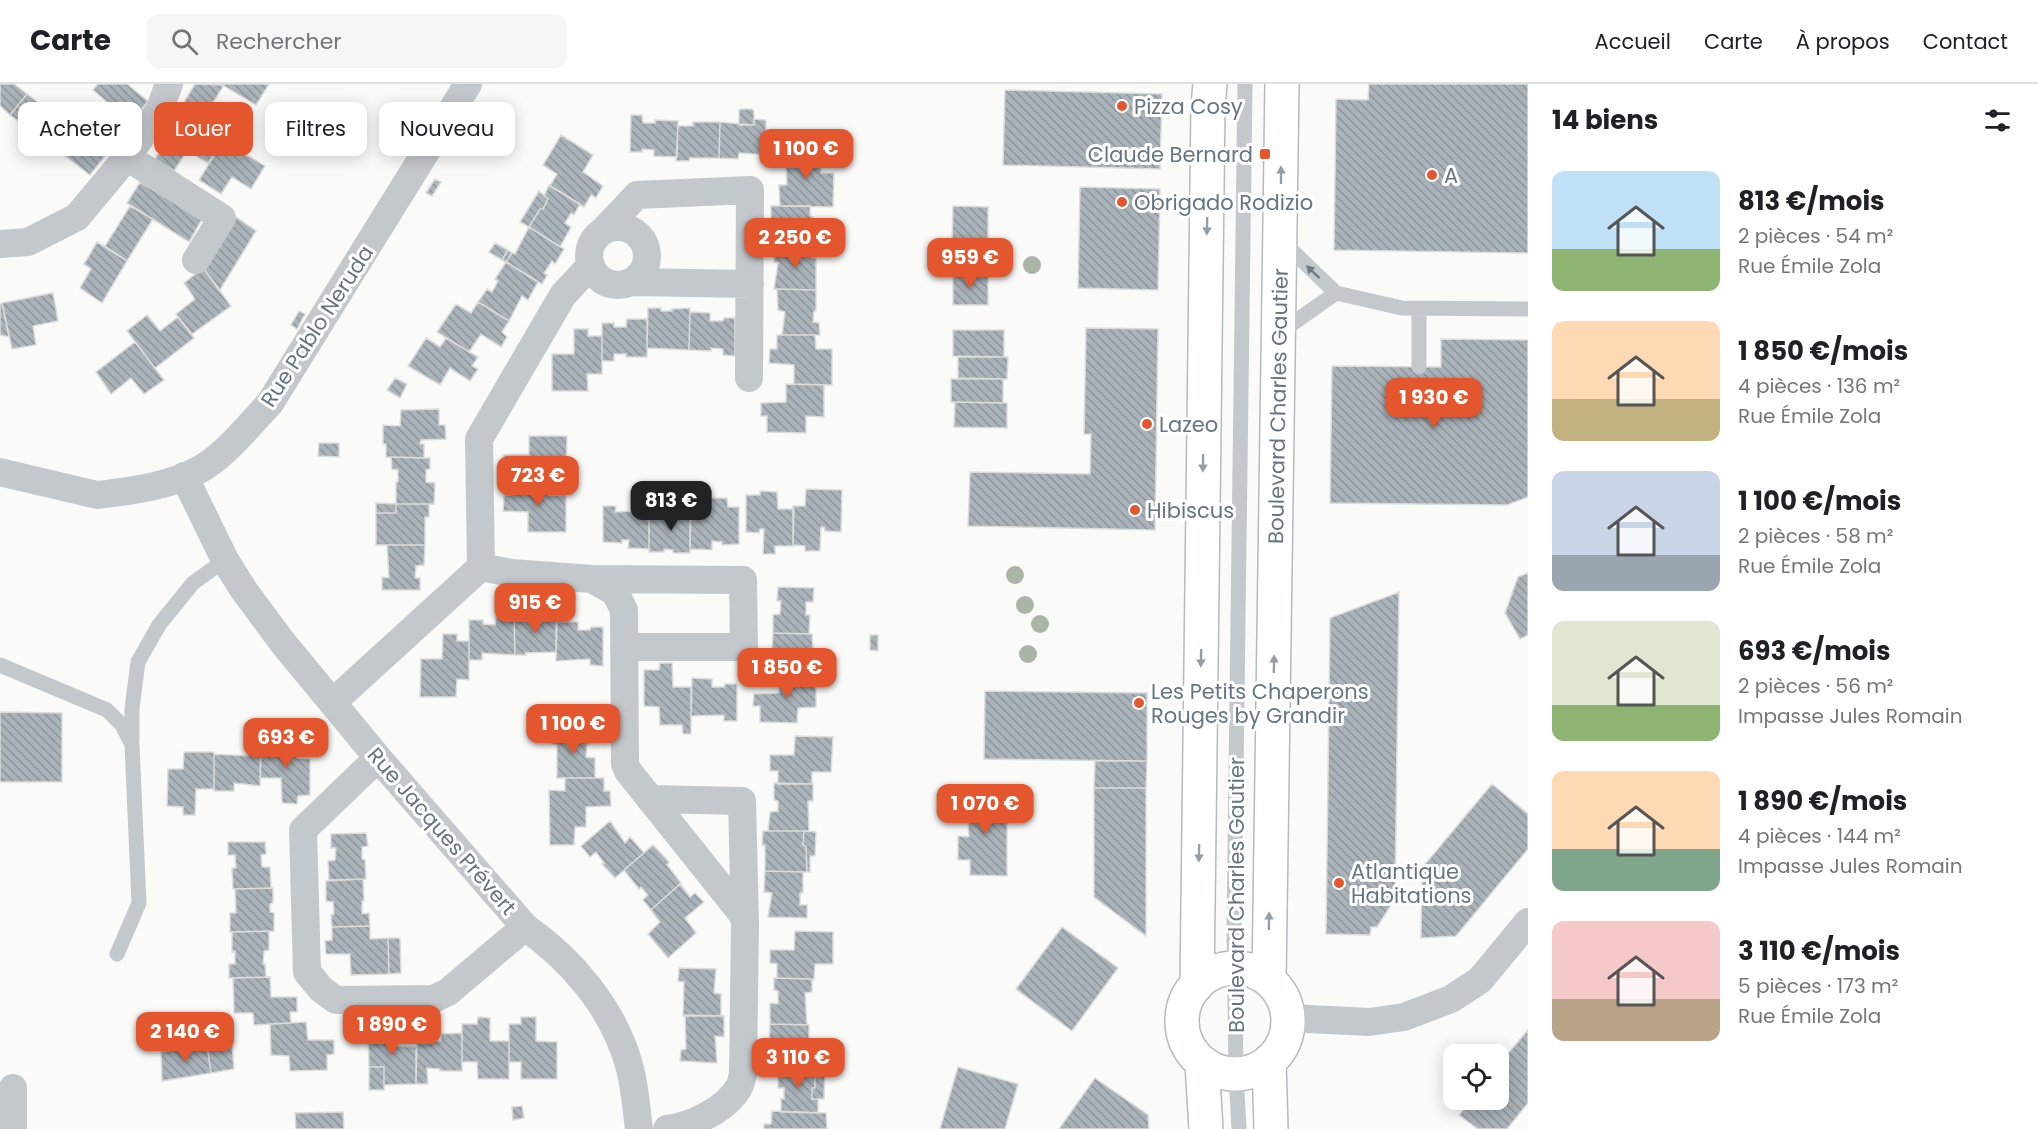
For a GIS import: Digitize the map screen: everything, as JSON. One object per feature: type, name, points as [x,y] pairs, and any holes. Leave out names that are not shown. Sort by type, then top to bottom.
[{"type":"main road","name":"Boulevard Charles Gautier","points":[[1197,985],[1210,84]]},
{"type":"main road","name":"Boulevard Charles Gautier","points":[[1269,980],[1282,84]]},
{"type":"main road","points":[[1234,968],[1250,970],[1269,980],[1283,998],[1288,1018],[1285,1038],[1280,1050],[1269,1062],[1250,1072],[1236,1074],[1222,1073],[1202,1064],[1190,1050],[1182,1029],[1184,1006],[1188,996],[1197,985],[1207,976],[1222,969],[1234,968]]},
{"type":"main road","points":[[1269,1062],[1271,1129]]},
{"type":"main road","points":[[1202,1064],[1206,1129]]},
{"type":"street","points":[[0,244],[28,242],[77,217],[127,158],[159,111],[169,84]]},
{"type":"street","name":"Rue Pablo Neruda","points":[[0,472],[98,495],[143,489],[184,476],[203,467],[232,443],[270,403],[468,84]]},
{"type":"street","points":[[127,158],[222,218],[196,260]]},
{"type":"street","points":[[749,378],[750,284],[750,190],[638,195],[602,232],[591,247],[591,266],[598,277],[607,283],[621,285],[632,282],[750,284]]},
{"type":"street","points":[[602,232],[613,228],[626,228],[635,232],[644,242],[647,254],[646,266],[641,275],[632,282]]},
{"type":"street","points":[[333,702],[481,567],[479,439],[563,295],[591,266]]},
{"type":"street","name":"Rue Jacques Prévert","points":[[184,476],[225,560],[243,589],[283,643],[378,758],[525,927],[550,945],[583,981],[612,1021],[621,1040],[631,1073],[639,1129]]},
{"type":"street","points":[[481,567],[511,573],[592,579],[742,580],[744,647],[624,647]]},
{"type":"street","points":[[592,579],[615,592],[624,610],[625,764],[628,771],[738,907],[745,923]]},
{"type":"street","points":[[378,758],[303,830],[307,972],[314,982],[336,1000],[434,999],[448,992],[525,927]]},
{"type":"street","points":[[650,799],[742,801],[745,923],[743,1074],[739,1087],[729,1100],[712,1112],[677,1128],[667,1129]]},
{"type":"street","points":[[1288,1018],[1369,1022],[1404,1017],[1451,999],[1480,980],[1528,922]]},
{"type":"street","points":[[13,1088],[13,1129]]},
{"type":"lane","name":"Boulevard Charles Gautier","points":[[1239,1129],[1234,968],[1245,84]]},
{"type":"lane","points":[[1281,240],[1336,293],[1402,308],[1528,309]]},
{"type":"lane","points":[[1279,333],[1336,293]]},
{"type":"lane","points":[[1419,308],[1419,367]]},
{"type":"lane","points":[[117,954],[139,903],[132,745],[132,708],[138,662],[159,626],[193,583],[225,560]]},
{"type":"lane","points":[[0,665],[107,710],[122,725],[132,745]]},
{"type":"building","points":[[0,84],[14,84],[27,94],[18,102],[10,115],[0,106]]},
{"type":"building","points":[[98,84],[127,84],[148,101],[142,109],[142,102],[107,102],[93,90]]},
{"type":"building","points":[[195,84],[224,85],[213,102],[184,102]]},
{"type":"building","points":[[221,84],[269,84],[256,105]]},
{"type":"building","name":"A","points":[[1369,84],[1528,84],[1528,253],[1334,250],[1336,99],[1368,100]]},
{"type":"building","points":[[1005,90],[1162,94],[1160,169],[1003,165]]},
{"type":"building","points":[[27,94],[37,102],[21,102]]},
{"type":"building","points":[[18,105],[18,121],[10,115]]},
{"type":"building","points":[[739,110],[754,111],[754,125],[739,125]]},
{"type":"building","points":[[631,115],[642,115],[643,123],[655,123],[655,120],[678,121],[677,157],[654,156],[654,150],[642,149],[642,152],[630,152]]},
{"type":"building","points":[[754,119],[766,120],[766,155],[739,153],[738,159],[719,158],[720,122],[754,125]]},
{"type":"building","points":[[693,122],[720,122],[719,158],[690,158],[689,161],[676,161],[678,126],[693,126]]},
{"type":"building","points":[[766,130],[780,130],[779,151],[765,151]]},
{"type":"building","points":[[561,135],[593,155],[583,172],[603,186],[596,198],[591,195],[584,207],[550,186],[557,174],[543,165]]},
{"type":"building","points":[[785,146],[820,147],[821,173],[834,173],[833,207],[780,206],[779,185],[787,185]]},
{"type":"building","points":[[65,156],[105,156],[90,175]]},
{"type":"building","points":[[157,156],[184,156],[174,171],[155,159]]},
{"type":"building","points":[[196,156],[213,156],[208,163]]},
{"type":"building","points":[[214,156],[248,156],[265,166],[251,189],[232,177],[221,194],[199,180]]},
{"type":"building","points":[[435,179],[441,182],[432,196],[426,193]]},
{"type":"building","points":[[140,182],[202,219],[189,242],[127,203]]},
{"type":"building","points":[[549,185],[580,204],[574,215],[571,213],[565,223],[571,227],[560,247],[529,227],[548,199],[544,196]]},
{"type":"building","points":[[1080,187],[1160,189],[1158,290],[1078,288]]},
{"type":"building","points":[[539,191],[548,199],[529,227],[520,222]]},
{"type":"building","points":[[130,206],[153,219],[127,261],[105,246]]},
{"type":"building","points":[[771,206],[810,206],[810,216],[813,217],[812,247],[771,246],[774,220],[771,220]]},
{"type":"building","points":[[953,206],[988,207],[988,241],[952,241]]},
{"type":"building","points":[[236,217],[256,231],[220,290],[203,268]]},
{"type":"building","points":[[529,227],[564,249],[555,264],[552,261],[544,273],[547,275],[542,284],[506,262],[512,253],[515,254]]},
{"type":"building","points":[[956,241],[992,241],[991,274],[956,273]]},
{"type":"building","points":[[97,242],[127,261],[102,303],[80,288],[91,269],[84,264]]},
{"type":"building","points":[[495,243],[508,250],[502,260],[489,252]]},
{"type":"building","points":[[775,247],[812,247],[812,258],[816,258],[816,290],[774,289],[778,263],[774,262]]},
{"type":"building","points":[[508,250],[512,253],[506,262],[502,260]]},
{"type":"building","points":[[506,262],[538,282],[528,300],[522,296],[509,321],[478,302],[487,289],[492,292],[498,281],[495,279]]},
{"type":"building","points":[[203,268],[231,306],[192,334],[176,314],[195,299],[184,283]]},
{"type":"building","points":[[953,273],[988,274],[988,305],[953,305]]},
{"type":"building","points":[[777,289],[816,290],[816,311],[814,311],[813,322],[819,323],[820,335],[782,335],[785,312],[778,310]]},
{"type":"building","points":[[53,293],[58,321],[33,326],[36,345],[12,349],[2,303]]},
{"type":"building","points":[[478,302],[509,321],[502,332],[507,337],[501,347],[481,334],[469,352],[437,332],[456,304],[471,313]]},
{"type":"building","points":[[2,303],[9,337],[0,335],[0,304]]},
{"type":"building","points":[[648,308],[672,311],[672,309],[690,308],[689,350],[647,348]]},
{"type":"building","points":[[299,311],[305,314],[297,329],[291,325]]},
{"type":"building","points":[[690,312],[710,313],[710,321],[735,318],[735,356],[723,355],[723,349],[689,350]]},
{"type":"building","points":[[147,315],[160,331],[178,317],[194,338],[155,368],[127,331]]},
{"type":"building","points":[[627,319],[647,319],[647,357],[626,357],[626,354],[614,354],[614,361],[602,361],[602,323],[614,323],[614,327],[626,327]]},
{"type":"building","points":[[1086,328],[1158,329],[1155,530],[968,526],[970,472],[1090,474],[1091,434],[1084,434]]},
{"type":"building","points":[[574,329],[588,329],[588,336],[602,336],[602,374],[587,374],[588,391],[552,391],[552,354],[574,354]]},
{"type":"building","points":[[953,330],[1004,330],[1004,357],[953,356]]},
{"type":"building","points":[[777,335],[815,335],[816,349],[832,349],[832,385],[794,384],[794,365],[769,363],[770,349],[777,349]]},
{"type":"building","points":[[426,338],[440,347],[446,338],[478,357],[472,366],[478,369],[470,381],[450,368],[440,385],[408,366]]},
{"type":"building","points":[[1441,339],[1528,340],[1528,497],[1507,505],[1330,503],[1332,366],[1441,367]]},
{"type":"building","points":[[135,342],[164,380],[144,394],[131,378],[111,394],[96,372]]},
{"type":"building","points":[[958,357],[1008,357],[1007,379],[958,378]]},
{"type":"building","points":[[395,378],[407,384],[400,398],[387,390]]},
{"type":"building","points":[[951,379],[1003,379],[1003,403],[951,402]]},
{"type":"building","points":[[786,384],[824,385],[824,417],[806,416],[806,433],[767,432],[767,416],[761,416],[761,403],[786,402]]},
{"type":"building","points":[[955,402],[1007,403],[1007,428],[954,427]]},
{"type":"building","points":[[439,409],[439,425],[445,425],[446,439],[421,440],[420,444],[424,444],[424,458],[386,457],[383,425],[400,426],[401,410]]},
{"type":"building","points":[[529,436],[567,436],[566,472],[549,472],[548,484],[511,483],[511,472],[503,472],[504,455],[529,455]]},
{"type":"building","points":[[319,443],[339,443],[339,457],[318,456]]},
{"type":"building","points":[[391,457],[430,458],[430,469],[426,470],[426,482],[435,483],[434,504],[396,504],[398,470],[392,469]]},
{"type":"building","points":[[511,483],[548,484],[548,495],[566,496],[566,532],[528,532],[528,512],[503,511],[504,495],[511,495]]},
{"type":"building","points":[[806,489],[842,490],[841,532],[825,531],[824,527],[821,527],[820,551],[805,551],[805,546],[793,545],[793,506],[805,506]]},
{"type":"building","points":[[760,491],[777,492],[778,509],[794,509],[793,546],[775,546],[775,554],[763,554],[764,529],[760,529],[759,533],[746,532],[746,495],[760,495]]},
{"type":"building","points":[[703,498],[727,498],[728,507],[739,507],[739,544],[722,545],[722,542],[712,541],[712,550],[690,549],[691,511],[702,511]]},
{"type":"building","points":[[376,503],[396,504],[396,513],[376,513]]},
{"type":"building","points":[[396,504],[429,504],[429,517],[425,517],[425,545],[376,545],[376,513],[396,513]]},
{"type":"building","points":[[603,506],[616,506],[615,512],[649,510],[649,549],[628,548],[629,540],[622,540],[622,543],[603,542]]},
{"type":"building","points":[[673,508],[690,508],[690,553],[673,553],[673,550],[664,549],[664,552],[649,552],[649,515],[673,516]]},
{"type":"building","points":[[387,545],[425,545],[424,565],[416,566],[415,578],[420,578],[420,590],[382,590],[382,577],[389,578]]},
{"type":"building","points":[[1528,573],[1528,635],[1520,639],[1505,613],[1518,577]]},
{"type":"building","points":[[778,587],[814,588],[813,602],[806,602],[806,615],[810,615],[809,634],[773,633],[773,615],[780,614],[781,601],[777,601]]},
{"type":"building","points":[[1399,592],[1395,899],[1377,927],[1371,927],[1370,935],[1326,934],[1330,618]]},
{"type":"building","points":[[543,613],[556,613],[556,652],[515,655],[514,617],[543,617]]},
{"type":"building","points":[[496,617],[514,617],[515,655],[482,653],[482,660],[469,660],[469,620],[483,620],[483,624],[495,625]]},
{"type":"building","points":[[557,622],[578,622],[578,630],[603,627],[603,666],[590,665],[590,659],[556,661]]},
{"type":"building","points":[[773,633],[812,634],[813,650],[821,654],[821,657],[817,657],[816,677],[768,675],[768,649],[772,649]]},
{"type":"building","points":[[443,634],[457,634],[457,641],[469,641],[469,680],[457,679],[456,697],[420,697],[421,659],[442,659]]},
{"type":"building","points":[[870,635],[878,635],[878,651],[870,650]]},
{"type":"building","points":[[660,663],[672,663],[673,687],[691,687],[691,734],[683,734],[682,725],[660,725],[659,707],[644,706],[644,670],[659,670]]},
{"type":"building","points":[[779,675],[816,677],[816,707],[798,708],[797,723],[760,722],[760,706],[753,706],[754,694],[779,693]]},
{"type":"building","points":[[692,678],[712,679],[712,687],[737,684],[737,721],[724,721],[724,715],[691,716]]},
{"type":"building","points":[[985,691],[1147,693],[1147,761],[984,759]]},
{"type":"building","points":[[0,712],[62,713],[62,782],[0,782]]},
{"type":"building","points":[[552,731],[590,731],[590,744],[587,744],[586,757],[595,758],[595,778],[557,778],[557,745],[552,744]]},
{"type":"building","points":[[795,736],[833,737],[831,772],[812,772],[812,784],[778,784],[778,771],[770,771],[770,755],[794,755]]},
{"type":"building","points":[[261,741],[297,742],[297,758],[310,759],[310,795],[298,796],[297,804],[282,803],[281,778],[260,778]]},
{"type":"building","points":[[248,750],[261,750],[260,786],[234,783],[234,791],[214,791],[214,754],[248,756]]},
{"type":"building","points":[[184,752],[214,752],[214,789],[196,789],[195,815],[183,815],[183,807],[167,806],[168,769],[183,769]]},
{"type":"building","points":[[1095,761],[1147,761],[1146,788],[1094,788]]},
{"type":"building","points":[[565,778],[604,778],[604,791],[610,791],[611,806],[586,807],[586,827],[575,827],[574,845],[550,845],[549,790],[565,791]]},
{"type":"building","points":[[774,783],[813,784],[813,801],[808,801],[809,831],[768,831],[770,812],[778,811],[778,801],[774,800]]},
{"type":"building","points":[[1492,784],[1528,814],[1528,849],[1456,936],[1421,938],[1422,868]]},
{"type":"building","points":[[1094,788],[1146,788],[1146,936],[1094,897]]},
{"type":"building","points":[[960,795],[1007,797],[1007,876],[970,875],[970,860],[958,860],[958,836],[969,837],[968,820],[959,820]]},
{"type":"building","points":[[610,821],[625,843],[630,837],[644,853],[615,878],[602,864],[604,863],[596,852],[590,857],[581,846]]},
{"type":"building","points":[[763,831],[804,831],[803,845],[806,846],[807,872],[765,871]]},
{"type":"building","points":[[804,831],[816,832],[815,856],[810,856],[810,872],[807,872],[806,846],[803,845]]},
{"type":"building","points":[[366,833],[368,846],[362,847],[362,859],[365,860],[366,879],[329,880],[328,861],[335,860],[336,848],[331,848],[331,834]]},
{"type":"building","points":[[228,842],[265,842],[266,854],[261,855],[262,867],[270,867],[271,888],[233,889],[232,868],[236,868],[235,855],[228,855]]},
{"type":"building","points":[[653,845],[669,862],[667,865],[681,883],[651,910],[643,900],[648,895],[641,887],[639,889],[624,870]]},
{"type":"building","points":[[765,871],[803,872],[803,893],[800,893],[800,905],[807,905],[807,918],[768,917],[772,893],[764,892]]},
{"type":"building","points":[[363,879],[362,914],[369,913],[370,926],[332,927],[333,902],[326,901],[326,881]]},
{"type":"building","points":[[680,884],[690,897],[695,893],[704,902],[685,918],[696,933],[668,958],[648,934],[660,922],[651,910]]},
{"type":"building","points":[[273,888],[273,903],[270,904],[270,912],[274,913],[274,931],[230,932],[230,913],[236,913],[235,889]]},
{"type":"building","points":[[370,926],[370,939],[388,938],[389,974],[351,975],[350,954],[326,954],[325,941],[332,940],[332,927]]},
{"type":"building","points":[[1062,927],[1118,968],[1072,1031],[1016,989]]},
{"type":"building","points":[[269,931],[269,950],[264,951],[263,964],[265,964],[266,977],[229,978],[229,964],[235,964],[235,951],[232,952],[232,932]]},
{"type":"building","points":[[795,931],[833,932],[833,964],[815,964],[814,979],[777,978],[777,964],[770,963],[770,950],[794,950]]},
{"type":"building","points":[[388,938],[400,938],[401,973],[389,974]]},
{"type":"building","points":[[679,968],[716,969],[714,993],[721,994],[721,1016],[683,1016],[684,982],[678,981]]},
{"type":"building","points":[[270,977],[271,997],[297,997],[297,1012],[290,1012],[291,1023],[254,1025],[253,1013],[234,1013],[233,978]]},
{"type":"building","points":[[774,978],[812,979],[812,992],[805,993],[807,1025],[770,1024],[770,1003],[778,1004],[778,991],[774,990]]},
{"type":"building","points":[[685,1015],[724,1016],[724,1037],[715,1036],[717,1063],[680,1061],[681,1050],[686,1049]]},
{"type":"building","points":[[478,1017],[490,1018],[490,1041],[509,1041],[509,1079],[478,1079],[477,1062],[462,1062],[462,1024],[477,1024]]},
{"type":"building","points":[[521,1017],[536,1017],[536,1041],[557,1042],[557,1079],[521,1079],[521,1062],[509,1062],[509,1024],[521,1024]]},
{"type":"building","points":[[306,1022],[308,1040],[334,1040],[334,1054],[327,1055],[327,1070],[290,1071],[289,1056],[271,1055],[270,1024]]},
{"type":"building","points":[[384,1022],[397,1022],[397,1046],[416,1047],[416,1084],[384,1085],[384,1067],[369,1067],[368,1029],[384,1029]]},
{"type":"building","points":[[770,1024],[809,1025],[809,1043],[805,1043],[804,1066],[764,1065],[765,1043],[769,1042]]},
{"type":"building","points":[[1528,1030],[1528,1103],[1507,1129],[1478,1129],[1459,1115],[1463,1110],[1509,1110],[1509,1052]]},
{"type":"building","points":[[462,1033],[462,1071],[440,1071],[440,1069],[427,1068],[428,1084],[416,1084],[417,1038],[441,1041],[441,1034]]},
{"type":"building","points":[[232,1042],[234,1069],[211,1073],[207,1045]]},
{"type":"building","points":[[207,1045],[211,1073],[162,1081],[161,1052]]},
{"type":"building","points":[[778,1065],[815,1067],[815,1088],[812,1088],[812,1099],[818,1099],[818,1113],[781,1112],[784,1088],[778,1088]]},
{"type":"building","points":[[369,1067],[384,1067],[384,1090],[369,1090]]},
{"type":"building","points":[[815,1067],[825,1067],[824,1099],[812,1099],[812,1088],[815,1088]]},
{"type":"building","points":[[958,1067],[1018,1084],[1005,1129],[940,1129]]},
{"type":"building","points":[[1095,1078],[1148,1115],[1149,1129],[1059,1129]]},
{"type":"building","points":[[522,1106],[524,1118],[513,1120],[512,1107]]},
{"type":"building","points":[[772,1111],[826,1113],[827,1129],[764,1129],[764,1124],[771,1124]]},
{"type":"building","points":[[343,1112],[344,1129],[296,1129],[295,1113]]},
{"type":"place","name":"Pizza Cosy","points":[[1122,106]]},
{"type":"place","name":"Claude Bernard","points":[[1265,154]]},
{"type":"place","name":"A","points":[[1432,175]]},
{"type":"place","name":"Obrigado Rodizio","points":[[1122,202]]},
{"type":"place","name":"Lazeo","points":[[1147,424]]},
{"type":"place","name":"Hibiscus","points":[[1135,510]]},
{"type":"place","name":"Les Petits Chaperons Rouges by Grandir","points":[[1139,703]]},
{"type":"place","name":"Atlantique Habitations","points":[[1339,883]]}]
